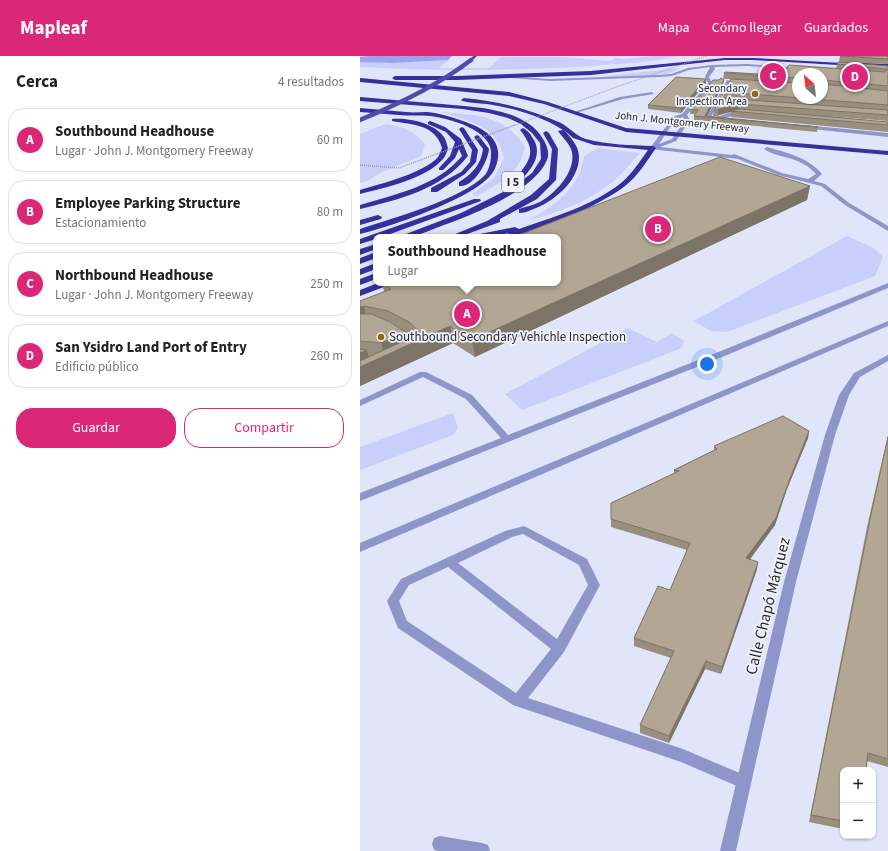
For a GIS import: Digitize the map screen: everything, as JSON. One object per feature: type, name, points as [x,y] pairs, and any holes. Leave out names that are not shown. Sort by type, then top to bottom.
[{"type":"highway","points":[[648,67],[694,56]]},
{"type":"highway","points":[[770,56],[797,62]]},
{"type":"highway","points":[[360,79],[493,77],[592,73],[648,67],[706,58],[753,59],[888,69]]},
{"type":"highway","name":"John J. Montgomery Freeway","points":[[360,79],[402,85],[480,90],[518,95],[576,112],[603,124],[626,130],[664,134]]},
{"type":"highway","points":[[383,101],[434,98]]},
{"type":"highway","name":"I 5","points":[[360,99],[482,106],[521,116],[537,125],[546,133],[556,149],[552,180],[534,196],[490,222]]},
{"type":"highway","points":[[456,99],[486,101],[533,113],[568,130],[573,136],[591,142],[612,146],[624,145],[653,148]]},
{"type":"highway","name":"I 5","points":[[410,234],[472,212],[500,198],[520,186],[532,176],[540,168],[545,158],[545,147],[541,138],[530,127],[512,118],[476,109],[428,104]]},
{"type":"highway","name":"I 5","points":[[383,234],[481,200],[503,189],[521,177],[530,167],[535,148],[531,139],[520,128],[506,120],[491,115],[428,104]]},
{"type":"highway","name":"I 5","points":[[360,110],[435,115],[464,123],[481,131],[492,143],[495,151],[494,162],[487,176],[467,190],[449,199],[360,232]]},
{"type":"highway","name":"I 5","points":[[406,114],[435,119],[462,129],[480,139],[486,149],[485,159],[473,176],[458,187],[415,205]]},
{"type":"highway","name":"I 5","points":[[406,114],[440,126],[449,131],[459,140]]},
{"type":"highway","points":[[360,119],[383,119],[409,122],[430,129],[439,135],[445,142],[445,150],[438,161],[427,168],[409,176],[360,192]]},
{"type":"highway","name":"I 5","points":[[460,234],[544,202],[564,184],[574,168],[576,152],[569,140],[552,122]]},
{"type":"highway","points":[[360,215],[432,191],[463,173],[473,162],[475,150],[462,129]]},
{"type":"highway","points":[[626,130],[677,135],[888,149]]},
{"type":"highway","points":[[664,134],[888,156]]},
{"type":"highway","points":[[677,135],[767,149],[861,158]]},
{"type":"highway","name":"John J. Montgomery Freeway","points":[[677,135],[888,153]]},
{"type":"highway","points":[[360,199],[420,180],[438,171],[453,157],[459,140]]},
{"type":"highway","points":[[360,207],[426,186],[449,172],[461,162],[465,156],[459,140]]},
{"type":"highway","points":[[513,234],[579,209],[602,198],[623,185],[653,148]]},
{"type":"highway","name":"I 5","points":[[536,184],[554,169]]},
{"type":"highway","name":"I 5","points":[[489,212],[523,194]]},
{"type":"highway","points":[[360,223],[387,214]]},
{"type":"highway","points":[[434,234],[475,218]]},
{"type":"highway","points":[[486,234],[538,224]]},
{"type":"highway","name":"I 5","points":[[360,242],[373,237]]},
{"type":"highway","points":[[360,252],[373,247]]},
{"type":"highway","points":[[360,261],[373,256]]},
{"type":"highway","points":[[360,272],[373,267]]},
{"type":"highway","points":[[360,282],[373,277]]},
{"type":"highway","points":[[360,293],[378,286]]},
{"type":"main road","points":[[360,119],[430,88],[473,58]]},
{"type":"street","points":[[653,148],[677,117],[684,115],[710,83],[707,77],[713,69],[706,58]]},
{"type":"street","points":[[493,77],[550,80],[672,76],[688,69],[712,66],[747,65],[794,68]]},
{"type":"street","points":[[722,80],[737,82]]},
{"type":"street","points":[[729,81],[708,118],[729,120]]},
{"type":"street","points":[[576,112],[622,98],[652,93]]},
{"type":"street","points":[[718,100],[726,100]]},
{"type":"street","points":[[715,119],[739,112],[752,113]]},
{"type":"street","points":[[653,148],[677,135],[688,120],[684,115]]},
{"type":"street","points":[[806,128],[824,122]]},
{"type":"street","points":[[830,130],[844,124]]},
{"type":"street","points":[[850,132],[869,126]]},
{"type":"street","points":[[799,127],[888,135]]},
{"type":"street","points":[[879,134],[888,131]]},
{"type":"street","points":[[653,148],[734,156],[780,174],[823,185],[847,204],[879,225],[888,229]]},
{"type":"street","points":[[767,149],[804,161],[813,166],[819,174],[810,181]]},
{"type":"street","points":[[879,225],[888,235]]},
{"type":"street","points":[[360,497],[724,353],[888,285]]},
{"type":"street","points":[[360,548],[888,323]]},
{"type":"street","name":"Calle Chapó Márquez","points":[[728,851],[790,582],[830,435],[844,395],[857,375],[888,358]]},
{"type":"street","points":[[360,403],[423,374],[469,397],[507,439]]},
{"type":"street","points":[[518,701],[559,648],[594,585],[583,562],[524,530],[509,534],[405,582],[393,601],[402,624],[518,701],[683,756],[744,782]]},
{"type":"street","points":[[449,562],[559,648]]},
{"type":"street","points":[[440,844],[482,851]]},
{"type":"path","points":[[360,165],[398,168],[619,86],[706,58]]},
{"type":"shaded area","points":[[452,56],[448,60],[392,63],[360,62],[360,57]]},
{"type":"shaded area","points":[[652,56],[679,56],[634,63],[502,70],[360,67],[360,62],[392,63],[448,60],[439,68],[489,68],[501,57],[562,57],[611,61],[615,58],[626,59]]},
{"type":"shaded area","points":[[680,68],[674,72],[664,74],[628,77],[597,77]]},
{"type":"shaded area","points":[[442,112],[478,116],[509,128],[525,147],[522,157],[513,172],[501,182],[477,196],[472,194],[494,178],[504,158],[500,147],[495,138],[481,126]]},
{"type":"shaded area","points":[[386,124],[398,126],[408,130],[420,139],[425,144],[421,156],[360,183],[360,134]]},
{"type":"shaded area","points":[[598,148],[640,153],[616,179],[589,198],[570,207],[530,220],[549,208],[572,187],[581,168],[584,156]]},
{"type":"shaded area","points":[[847,236],[874,248],[883,257],[875,276],[727,332],[711,331],[694,321]]},
{"type":"shaded area","points":[[628,328],[657,342],[672,333],[684,341],[682,348],[522,410],[505,394]]},
{"type":"shaded area","points":[[453,413],[458,428],[453,435],[360,470],[360,447]]},
{"type":"building","points":[[840,56],[888,56],[888,59]]},
{"type":"building","points":[[838,62],[888,66],[888,86],[828,80],[828,68],[792,68],[792,78],[724,73],[758,74],[763,68],[786,70],[789,65],[885,72],[887,69],[837,64]]},
{"type":"building","points":[[676,77],[706,79],[681,108],[648,105]]},
{"type":"building","points":[[721,78],[724,80],[705,116],[818,127],[694,116],[698,110],[690,109],[713,80],[719,80]]},
{"type":"building","points":[[731,79],[792,83],[792,98],[724,92]]},
{"type":"building","points":[[828,85],[888,91],[888,105],[828,100]]},
{"type":"building","points":[[721,98],[888,110],[888,115],[740,104],[714,110]]},
{"type":"building","points":[[740,109],[888,122],[888,125],[731,111]]},
{"type":"building","points":[[720,157],[810,186],[472,340],[450,326],[360,367],[360,361],[421,333],[409,322],[388,311],[364,306],[360,307],[360,301],[391,289],[386,286],[561,286],[561,234],[522,234]]},
{"type":"building","points":[[360,314],[371,314],[390,322],[407,333],[381,343],[360,341]]},
{"type":"building","points":[[360,349],[367,350],[360,353]]},
{"type":"building","points":[[783,416],[809,431],[776,518],[746,558],[758,562],[722,667],[706,661],[669,736],[640,725],[674,651],[634,638],[658,586],[670,590],[690,543],[611,519],[611,503],[679,471],[674,470],[717,449],[714,446]]},
{"type":"building","points":[[888,437],[888,759],[868,753],[866,767],[840,767],[840,820],[811,815],[870,519]]},
{"type":"place","name":"Northbound Headhouse","points":[[773,76]]},
{"type":"place","name":"San Ysidro Land Port of Entry","points":[[855,77]]},
{"type":"place","name":"Secondary Inspection Area","points":[[755,94]]},
{"type":"place","name":"Employee Parking Structure","points":[[658,229]]},
{"type":"place","name":"Southbound Headhouse","points":[[467,314]]},
{"type":"place","name":"Southbound Secondary Vehichle Inspection","points":[[381,337]]}]
